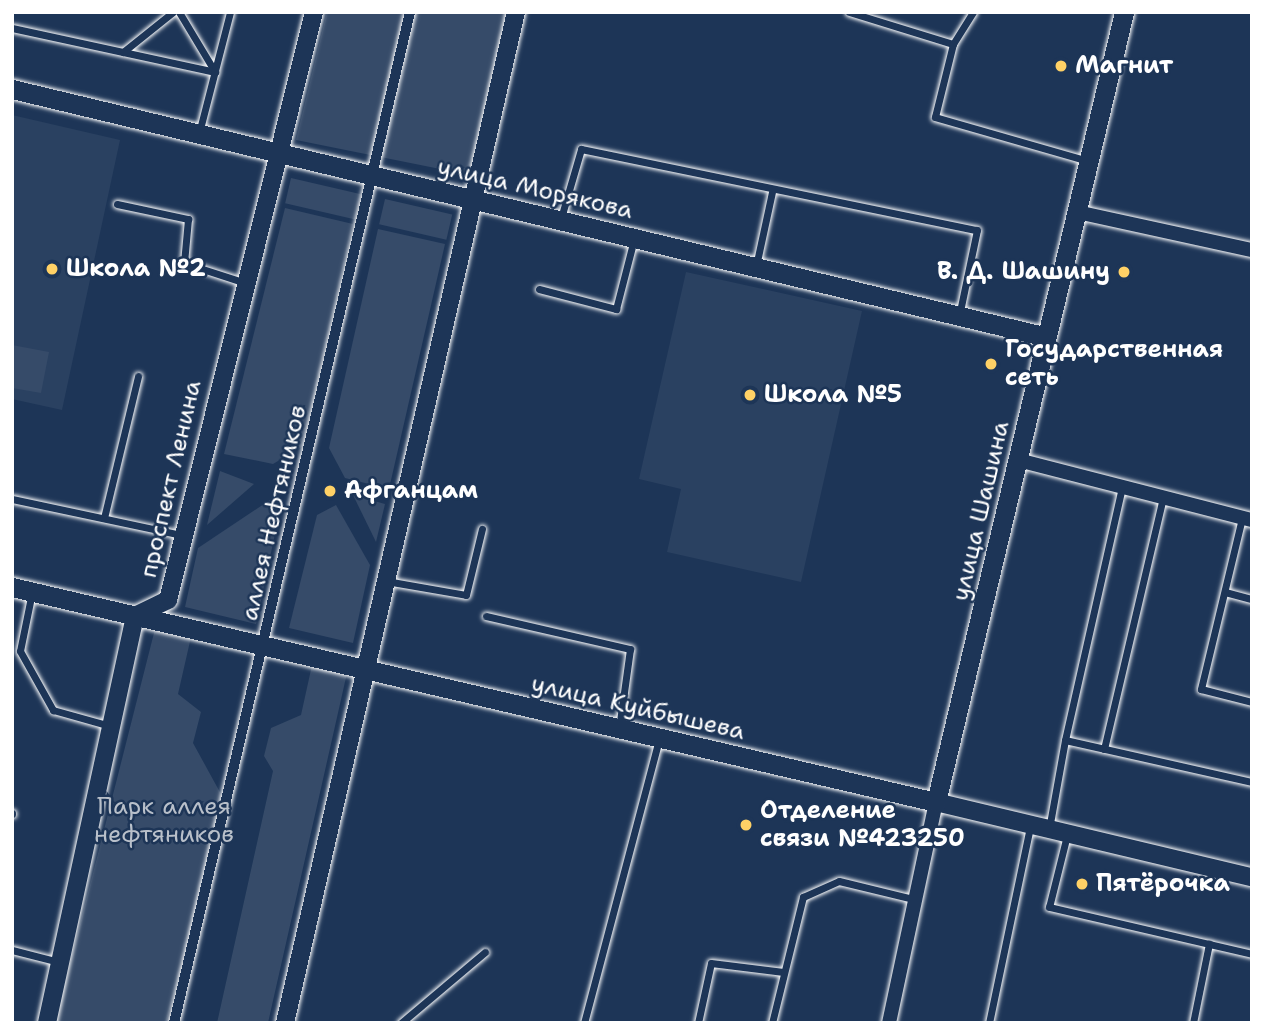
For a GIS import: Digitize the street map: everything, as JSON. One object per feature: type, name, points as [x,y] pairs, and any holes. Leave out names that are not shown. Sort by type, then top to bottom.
[{"type":"main road","name":"улица Шашина","points":[[936,802],[1124,12]]},
{"type":"main road","name":"улица Морякова","points":[[12,89],[1047,337]]},
{"type":"main road","name":"улица Куйбышева","points":[[12,587],[366,667],[659,739],[936,802]]},
{"type":"street","name":"проспект Ленина","points":[[135,616],[168,600],[243,282],[280,153],[314,12]]},
{"type":"street","name":"аллея Нефтяников","points":[[174,1023],[265,646],[410,12]]},
{"type":"street","points":[[285,1023],[516,12]]},
{"type":"street","points":[[1077,212],[1252,250]]},
{"type":"street","points":[[1018,460],[1247,519]]},
{"type":"street","points":[[47,1023],[135,616]]},
{"type":"street","name":"улица Куйбышева","points":[[936,802],[1252,877]]},
{"type":"street","name":"улица Шашина","points":[[889,1023],[936,802]]},
{"type":"lane","points":[[123,52],[173,12]]},
{"type":"lane","points":[[179,12],[215,72]]},
{"type":"lane","points":[[199,133],[230,12]]},
{"type":"lane","points":[[849,12],[953,44]]},
{"type":"lane","points":[[972,12],[953,44],[935,117],[1089,162]]},
{"type":"lane","points":[[12,28],[215,72]]},
{"type":"lane","points":[[560,220],[581,149],[772,192],[977,230],[959,316]]},
{"type":"lane","points":[[756,268],[772,192]]},
{"type":"lane","points":[[117,204],[188,219],[184,263],[243,282]]},
{"type":"lane","points":[[539,289],[617,309],[634,238]]},
{"type":"lane","points":[[104,517],[138,376]]},
{"type":"lane","points":[[1049,829],[1065,740],[1122,487]]},
{"type":"lane","points":[[1104,749],[1163,498]]},
{"type":"lane","points":[[12,499],[182,535]]},
{"type":"lane","points":[[1247,519],[1224,592],[1201,689],[1252,702]]},
{"type":"lane","points":[[386,580],[466,595],[482,529]]},
{"type":"lane","points":[[32,592],[20,650],[53,710],[111,726]]},
{"type":"lane","points":[[1224,592],[1252,599]]},
{"type":"lane","points":[[486,615],[630,649],[618,729]]},
{"type":"lane","points":[[584,1023],[659,739]]},
{"type":"lane","points":[[1065,740],[1252,782]]},
{"type":"lane","points":[[989,1023],[1031,825]]},
{"type":"lane","points":[[1068,833],[1049,907],[1252,954]]},
{"type":"lane","points":[[772,1023],[803,897],[827,882],[917,900]]},
{"type":"lane","points":[[1193,1023],[1209,944]]},
{"type":"lane","points":[[12,950],[60,962]]},
{"type":"lane","points":[[401,1023],[485,951]]},
{"type":"lane","points":[[698,1023],[712,963],[783,972]]},
{"type":"shaded area","name":"Школа №2","points":[[12,115],[120,140],[62,410],[12,399]]},
{"type":"shaded area","name":"Школа №5","points":[[686,272],[862,311],[801,582],[667,552],[681,489],[639,479]]},
{"type":"green space","points":[[327,12],[509,12],[470,175],[296,140]]},
{"type":"green space","points":[[291,178],[361,194],[355,220],[285,203]]},
{"type":"green space","points":[[385,199],[452,215],[446,240],[379,224]]},
{"type":"green space","points":[[285,208],[353,224],[303,446],[273,464],[224,454]]},
{"type":"green space","points":[[378,229],[445,244],[389,489],[345,478],[329,448]]},
{"type":"green space","points":[[12,345],[49,352],[41,393],[12,388]]},
{"type":"green space","points":[[220,471],[254,484],[207,525]]},
{"type":"green space","points":[[353,495],[385,504],[376,542]]},
{"type":"green space","points":[[270,500],[280,510],[256,624],[185,607],[198,548]]},
{"type":"green space","points":[[336,505],[370,565],[353,643],[289,628],[317,515]]},
{"type":"green space","name":"Парк аллея нефтяников","points":[[155,629],[191,637],[178,694],[201,712],[193,743],[227,805],[166,1023],[55,1023]]},
{"type":"green space","name":"Парк аллея нефтяников","points":[[312,665],[347,673],[268,1023],[217,1023],[273,771],[264,756],[271,728],[301,715]]},
{"type":"place","name":"Магнит","points":[[1061,66]]},
{"type":"place","name":"Школа №2","points":[[52,269]]},
{"type":"place","name":"В. Д. Шашину","points":[[1124,272]]},
{"type":"place","name":"Государственная сеть","points":[[991,364]]},
{"type":"place","name":"Школа №5","points":[[750,395]]},
{"type":"place","name":"Афганцам","points":[[330,491]]},
{"type":"place","name":"Отделение связи №423250","points":[[746,825]]},
{"type":"place","name":"Пятёрочка","points":[[1082,884]]}]
